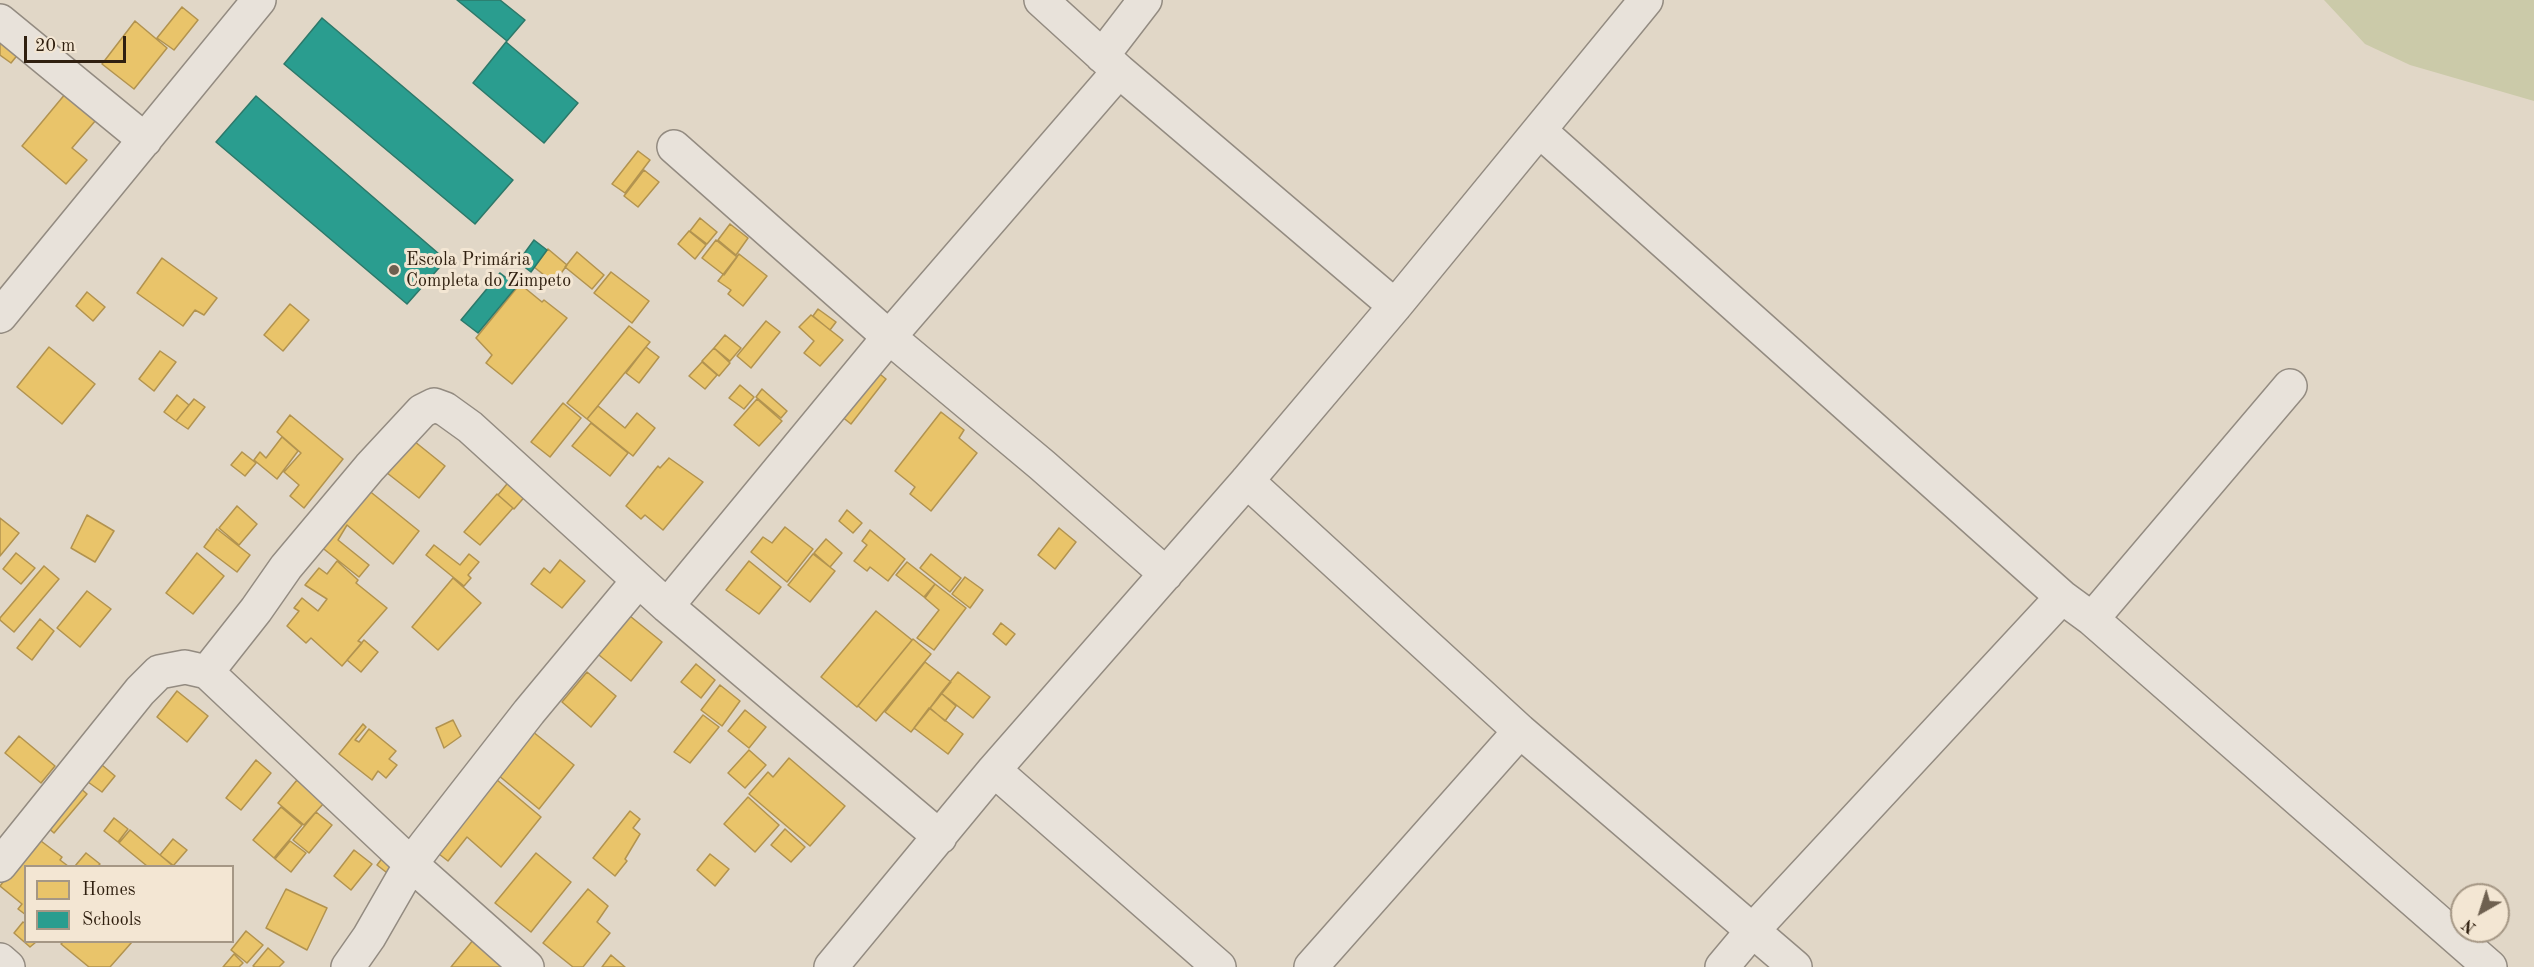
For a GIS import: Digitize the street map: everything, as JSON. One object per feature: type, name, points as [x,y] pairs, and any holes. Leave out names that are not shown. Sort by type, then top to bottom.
[{"type":"street","points":[[0,316],[259,0]]},
{"type":"street","points":[[1041,0],[1111,64],[1395,306]]},
{"type":"street","points":[[667,606],[1111,64],[1145,0]]},
{"type":"street","points":[[831,967],[994,770],[1247,481],[1395,306],[1540,131],[1631,5]]},
{"type":"street","points":[[0,21],[145,140]]},
{"type":"street","points":[[1540,131],[2062,597],[2092,620],[2490,967]]},
{"type":"street","points":[[674,147],[889,337],[1042,465],[1166,574]]},
{"type":"street","points":[[2092,620],[2290,386]]},
{"type":"street","points":[[207,672],[256,610],[286,567],[370,467],[422,411],[434,405],[445,408],[470,427],[667,606],[940,837]]},
{"type":"street","points":[[1247,481],[1520,731],[1795,967]]},
{"type":"street","points":[[348,967],[369,937],[411,864],[528,712],[638,580]]},
{"type":"street","points":[[1722,967],[1753,930],[2062,597]]},
{"type":"street","points":[[0,866],[140,691],[159,672],[185,667],[207,672],[411,864],[528,967]]},
{"type":"street","points":[[1311,967],[1520,731]]},
{"type":"street","points":[[994,770],[1219,967]]},
{"type":"street","points":[[0,960],[8,967]]},
{"type":"green space","points":[[2324,0],[2534,0],[2534,101],[2410,65],[2365,44]]},
{"type":"building: Homes","points":[[182,7],[198,20],[174,50],[157,38]]},
{"type":"building: Homes","points":[[135,21],[167,48],[134,89],[102,64]]},
{"type":"building: Homes","points":[[0,28],[24,47],[11,63],[0,55]]},
{"type":"building: Homes","points":[[66,93],[96,120],[72,148],[87,160],[66,184],[22,146]]},
{"type":"building: Homes","points":[[638,151],[650,160],[625,193],[612,184]]},
{"type":"building: Homes","points":[[644,170],[659,182],[638,207],[624,196]]},
{"type":"building: Homes","points":[[700,218],[717,232],[707,244],[690,231]]},
{"type":"building: Homes","points":[[730,224],[748,238],[736,255],[718,240]]},
{"type":"building: Homes","points":[[689,231],[706,245],[695,259],[678,244]]},
{"type":"building: Homes","points":[[716,240],[737,257],[724,275],[702,258]]},
{"type":"building: Homes","points":[[548,249],[567,265],[554,283],[534,267]]},
{"type":"building: Homes","points":[[577,252],[604,275],[592,289],[565,267]]},
{"type":"building: Homes","points":[[739,254],[767,276],[743,306],[728,294],[731,290],[718,281]]},
{"type":"building: Homes","points":[[162,258],[217,298],[204,315],[195,310],[183,326],[137,293]]},
{"type":"building: Homes","points":[[611,272],[649,301],[632,323],[594,293]]},
{"type":"building: Homes","points":[[520,284],[567,318],[512,384],[486,363],[492,355],[476,338]]},
{"type":"building: Homes","points":[[87,292],[105,307],[93,321],[76,306]]},
{"type":"building: Homes","points":[[290,304],[309,320],[283,351],[264,335]]},
{"type":"building: Homes","points":[[818,309],[836,322],[830,330],[813,316]]},
{"type":"building: Homes","points":[[811,315],[843,340],[820,366],[804,353],[814,341],[799,327]]},
{"type":"building: Homes","points":[[766,321],[780,332],[751,368],[737,356]]},
{"type":"building: Homes","points":[[629,326],[650,342],[587,419],[567,403]]},
{"type":"building: Homes","points":[[725,335],[741,348],[730,361],[714,348]]},
{"type":"building: Homes","points":[[49,347],[95,384],[62,424],[17,387]]},
{"type":"building: Homes","points":[[646,347],[659,357],[639,383],[626,373]]},
{"type":"building: Homes","points":[[714,348],[730,363],[719,376],[702,361]]},
{"type":"building: Homes","points":[[160,351],[176,362],[154,391],[139,379]]},
{"type":"building: Homes","points":[[702,362],[717,375],[705,389],[689,376]]},
{"type":"building: Homes","points":[[871,367],[886,379],[851,424],[836,412]]},
{"type":"building: Homes","points":[[740,385],[754,397],[744,409],[729,398]]},
{"type":"building: Homes","points":[[762,389],[787,411],[781,418],[756,397]]},
{"type":"building: Homes","points":[[177,395],[189,405],[176,421],[164,412]]},
{"type":"building: Homes","points":[[194,399],[205,407],[188,429],[176,421]]},
{"type":"building: Homes","points":[[757,399],[782,421],[759,446],[734,425]]},
{"type":"building: Homes","points":[[563,403],[581,418],[550,457],[531,442]]},
{"type":"building: Homes","points":[[598,406],[625,428],[637,413],[655,428],[633,456],[587,419]]},
{"type":"building: Homes","points":[[941,412],[964,430],[959,438],[977,453],[931,511],[910,494],[915,487],[895,471]]},
{"type":"building: Homes","points":[[290,415],[343,459],[304,508],[290,496],[299,485],[284,472],[301,453],[277,432]]},
{"type":"building: Homes","points":[[591,423],[628,453],[610,476],[572,446]]},
{"type":"building: Homes","points":[[282,437],[298,451],[277,479],[254,460],[260,452],[266,458]]},
{"type":"building: Homes","points":[[409,437],[445,466],[419,498],[382,469]]},
{"type":"building: Homes","points":[[242,452],[256,463],[245,476],[231,465]]},
{"type":"building: Homes","points":[[669,458],[703,482],[663,530],[645,515],[641,519],[626,506],[658,466],[660,468]]},
{"type":"building: Homes","points":[[511,479],[528,493],[514,509],[498,495]]},
{"type":"building: Homes","points":[[362,485],[419,531],[393,564],[347,525],[338,540],[369,565],[359,577],[315,542]]},
{"type":"building: Homes","points":[[497,494],[513,508],[480,545],[464,532]]},
{"type":"building: Homes","points":[[237,506],[257,524],[239,545],[219,528]]},
{"type":"building: Homes","points":[[847,510],[862,523],[853,533],[839,521]]},
{"type":"building: Homes","points":[[87,515],[114,531],[95,562],[71,548]]},
{"type":"building: Homes","points":[[0,518],[19,533],[0,556]]},
{"type":"building: Homes","points":[[785,527],[813,549],[787,582],[751,552],[763,537],[772,543]]},
{"type":"building: Homes","points":[[1059,528],[1076,542],[1055,569],[1038,555]]},
{"type":"building: Homes","points":[[217,529],[250,555],[237,572],[204,547]]},
{"type":"building: Homes","points":[[870,530],[905,559],[888,581],[870,567],[867,571],[854,561],[867,545],[862,541]]},
{"type":"building: Homes","points":[[826,539],[842,553],[830,567],[814,553]]},
{"type":"building: Homes","points":[[434,545],[460,565],[469,554],[479,562],[468,575],[471,578],[464,586],[426,555]]},
{"type":"building: Homes","points":[[16,553],[35,568],[21,584],[3,569]]},
{"type":"building: Homes","points":[[197,553],[224,576],[193,614],[166,593]]},
{"type":"building: Homes","points":[[813,554],[835,571],[810,602],[788,585]]},
{"type":"building: Homes","points":[[931,554],[961,578],[950,592],[920,568]]},
{"type":"building: Homes","points":[[560,560],[585,581],[562,608],[531,584],[544,568],[550,573]]},
{"type":"building: Homes","points":[[337,561],[358,580],[356,583],[387,608],[358,641],[362,643],[342,666],[311,638],[306,643],[287,626],[299,611],[294,608],[302,598],[318,611],[327,599],[305,585],[319,568],[327,574]]},
{"type":"building: Homes","points":[[749,561],[781,587],[759,614],[726,590]]},
{"type":"building: Homes","points":[[907,562],[935,584],[924,597],[896,575]]},
{"type":"building: Homes","points":[[44,566],[59,579],[14,632],[0,618]]},
{"type":"building: Homes","points":[[965,577],[983,590],[970,608],[952,594]]},
{"type":"building: Homes","points":[[453,578],[481,603],[438,650],[412,627]]},
{"type":"building: Homes","points":[[935,584],[966,608],[934,650],[917,638],[939,610],[925,598]]},
{"type":"building: Homes","points":[[87,591],[111,609],[80,647],[57,628]]},
{"type":"building: Homes","points":[[876,611],[912,640],[857,707],[821,677]]},
{"type":"building: Homes","points":[[625,612],[662,642],[631,681],[594,651]]},
{"type":"building: Homes","points":[[40,619],[54,631],[32,660],[17,648]]},
{"type":"building: Homes","points":[[1001,623],[1015,634],[1006,645],[993,634]]},
{"type":"building: Homes","points":[[913,639],[931,654],[876,721],[858,706]]},
{"type":"building: Homes","points":[[364,640],[378,652],[361,672],[347,660]]},
{"type":"building: Homes","points":[[925,662],[951,682],[911,732],[885,712]]},
{"type":"building: Homes","points":[[696,664],[715,680],[701,698],[681,682]]},
{"type":"building: Homes","points":[[587,672],[616,696],[591,727],[562,702]]},
{"type":"building: Homes","points":[[958,672],[990,697],[973,718],[941,693]]},
{"type":"building: Homes","points":[[720,685],[740,701],[722,726],[701,710]]},
{"type":"building: Homes","points":[[177,691],[208,716],[187,742],[157,717]]},
{"type":"building: Homes","points":[[941,693],[956,706],[945,721],[930,708]]},
{"type":"building: Homes","points":[[929,708],[963,734],[948,754],[914,728]]},
{"type":"building: Homes","points":[[745,710],[766,727],[749,748],[728,731]]},
{"type":"building: Homes","points":[[703,715],[719,727],[690,763],[674,752]]},
{"type":"building: Homes","points":[[453,720],[461,736],[444,748],[436,728]]},
{"type":"building: Homes","points":[[363,724],[366,727],[355,740],[359,742],[369,729],[396,751],[389,759],[397,765],[386,778],[378,771],[372,780],[339,754]]},
{"type":"building: Homes","points":[[527,727],[574,765],[539,809],[492,770]]},
{"type":"building: Homes","points":[[19,736],[55,766],[41,783],[5,753]]},
{"type":"building: Homes","points":[[749,750],[766,765],[745,788],[728,773]]},
{"type":"building: Homes","points":[[789,758],[845,806],[810,846],[749,794],[768,772],[773,777]]},
{"type":"building: Homes","points":[[256,760],[271,773],[241,810],[226,798]]},
{"type":"building: Homes","points":[[102,765],[115,776],[102,792],[88,782]]},
{"type":"building: Homes","points":[[484,769],[541,817],[501,867],[467,837],[448,861],[426,844]]},
{"type":"building: Homes","points":[[71,780],[87,794],[54,833],[38,819]]},
{"type":"building: Homes","points":[[297,780],[324,803],[304,825],[278,803]]},
{"type":"building: Homes","points":[[748,797],[779,825],[755,852],[724,824]]},
{"type":"building: Homes","points":[[281,807],[302,825],[274,858],[253,840]]},
{"type":"building: Homes","points":[[630,811],[640,819],[633,828],[640,834],[625,859],[627,861],[615,876],[593,858]]},
{"type":"building: Homes","points":[[316,812],[332,825],[309,853],[293,840]]},
{"type":"building: Homes","points":[[114,818],[128,829],[118,842],[104,831]]},
{"type":"building: Homes","points":[[785,829],[805,847],[791,862],[771,845]]},
{"type":"building: Homes","points":[[130,830],[173,865],[146,865],[119,843]]},
{"type":"building: Homes","points":[[37,838],[62,857],[60,860],[67,865],[24,865],[24,914],[18,909],[22,904],[0,886]]},
{"type":"building: Homes","points":[[173,839],[187,850],[174,865],[160,855]]},
{"type":"building: Homes","points":[[290,841],[306,853],[291,872],[275,859]]},
{"type":"building: Homes","points":[[391,847],[391,876],[377,865]]},
{"type":"building: Homes","points":[[354,850],[372,864],[351,890],[334,876]]},
{"type":"building: Homes","points":[[86,853],[100,864],[99,865],[76,865]]},
{"type":"building: Homes","points":[[536,853],[571,882],[531,932],[495,903]]},
{"type":"building: Homes","points":[[710,854],[729,869],[715,886],[697,870]]},
{"type":"building: Homes","points":[[286,889],[327,908],[307,950],[266,928]]},
{"type":"building: Homes","points":[[588,889],[608,906],[597,922],[610,933],[583,967],[573,967],[543,943]]},
{"type":"building: Homes","points":[[23,922],[24,923],[24,942],[14,933]]},
{"type":"building: Homes","points":[[483,928],[508,967],[451,967]]},
{"type":"building: Homes","points":[[246,931],[263,945],[247,963],[231,950]]},
{"type":"building: Homes","points":[[131,943],[110,967],[89,967],[61,944]]},
{"type":"building: Homes","points":[[268,948],[284,962],[279,967],[253,966]]},
{"type":"building: Homes","points":[[234,954],[243,963],[239,967],[223,967]]},
{"type":"building: Homes","points":[[611,955],[625,967],[602,967]]},
{"type":"building: Schools","points":[[457,0],[500,0],[525,20],[507,41]]},
{"type":"building: Schools","points":[[322,18],[513,180],[475,224],[284,64]]},
{"type":"building: Schools","points":[[506,42],[578,103],[544,143],[473,83]]},
{"type":"building: Schools","points":[[256,96],[446,260],[407,304],[216,142]]},
{"type":"building: Schools","points":[[534,240],[547,250],[531,272],[518,262]]},
{"type":"building: Schools","points":[[500,273],[517,286],[478,333],[461,320]]},
{"type":"place","name":"Escola Primária Completa do Zimpeto","points":[[394,270]]}]
